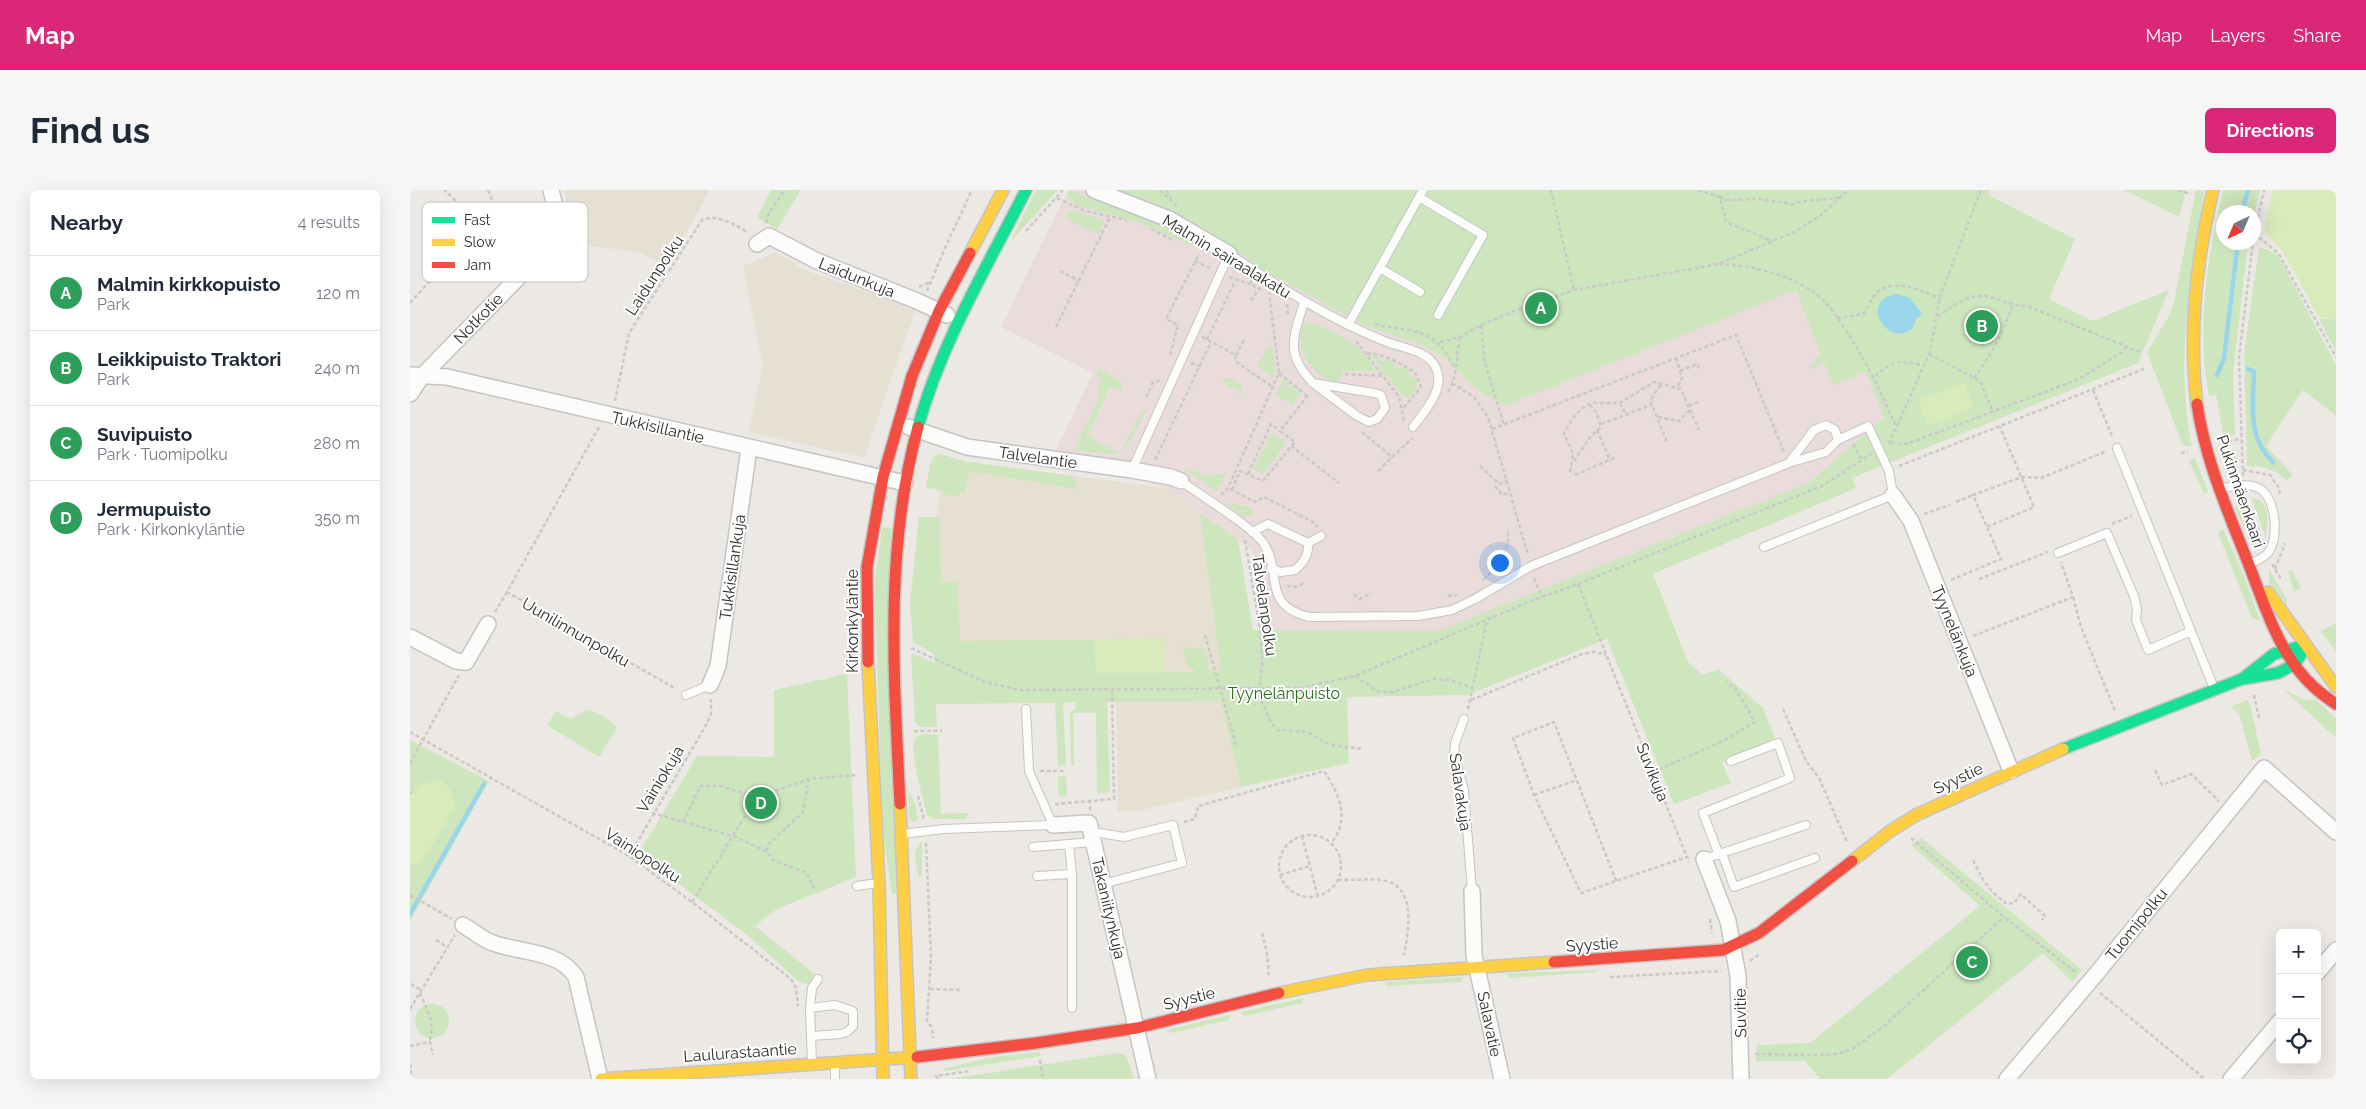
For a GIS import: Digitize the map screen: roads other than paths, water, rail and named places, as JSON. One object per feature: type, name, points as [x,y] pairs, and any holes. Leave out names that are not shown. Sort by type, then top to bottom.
[{"type":"main road","name":"Kirkonkyläntie","points":[[883,1079],[878,882],[867,650],[867,567],[883,477],[898,422],[921,352],[939,311],[1003,190]]},
{"type":"main road","points":[[911,1079],[892,606],[897,538],[917,430],[932,385],[959,322],[1026,190]]},
{"type":"main road","name":"Pukinmäenkaari","points":[[2213,190],[2201,234],[2193,333],[2199,404],[2206,447],[2219,489],[2270,622],[2309,684],[2336,704]]},
{"type":"main road","name":"Pukinmäenkaari","points":[[2249,565],[2336,687]]},
{"type":"main road","points":[[2295,664],[2306,646]]},
{"type":"main road","name":"Syystie","points":[[2242,679],[2259,663],[2285,648],[2306,646]]},
{"type":"main road","name":"Syystie","points":[[882,1058],[1036,1043],[1137,1028],[1271,995],[1367,975],[1707,952],[1733,947],[1759,933],[1905,822],[2012,770],[2242,679],[2278,673],[2295,664]]},
{"type":"main road","name":"Laulurastaantie","points":[[600,1079],[768,1072],[812,1063],[882,1058]]},
{"type":"street","name":"Malmin sairaalakatu","points":[[1094,190],[1169,219],[1229,254]]},
{"type":"street","name":"Laidunkuja","points":[[763,240],[939,311],[959,322]]},
{"type":"street","name":"Notkotie","points":[[410,394],[416,376],[512,282]]},
{"type":"street","name":"Tukkisillantie","points":[[416,376],[446,377],[906,483]]},
{"type":"street","name":"Talvelantie","points":[[898,422],[967,447],[1132,470],[1171,477],[1181,482]]},
{"type":"street","name":"Tukkisillankuja","points":[[710,686],[718,666],[749,448]]},
{"type":"street","name":"Tyynelänkuja","points":[[1893,495],[1911,521],[2012,770]]},
{"type":"street","points":[[410,636],[456,661],[466,662],[488,624]]},
{"type":"street","name":"Tuomipolku","points":[[2006,1079],[2088,983],[2264,768],[2336,832]]},
{"type":"street","points":[[1053,825],[1091,833]]},
{"type":"street","name":"Takaniitynkuja","points":[[1091,833],[1148,1079]]},
{"type":"street","points":[[1697,863],[1728,921],[1733,947]]},
{"type":"street","name":"Salavakuja","points":[[1472,891],[1474,955],[1478,968]]},
{"type":"street","points":[[463,925],[491,943],[559,960],[570,968],[576,977],[600,1079]]},
{"type":"street","name":"Suvitie","points":[[1733,947],[1740,985],[1741,1079]]},
{"type":"street","points":[[2321,968],[2336,950]]},
{"type":"street","name":"Salavatie","points":[[1478,968],[1502,1079]]},
{"type":"street","points":[[2231,1079],[2276,1026]]},
{"type":"lane","points":[[1348,325],[1421,193],[1483,235],[1438,315]]},
{"type":"lane","name":"Malmin sairaalakatu","points":[[1229,254],[1304,302],[1293,341],[1293,352],[1312,387],[1369,422],[1377,419],[1385,408],[1381,395],[1312,387]]},
{"type":"lane","points":[[1132,470],[1229,254]]},
{"type":"lane","points":[[1380,268],[1420,292]]},
{"type":"lane","points":[[1304,302],[1348,325],[1430,359],[1436,367],[1439,380],[1432,401],[1411,428]]},
{"type":"lane","points":[[1789,463],[1819,426],[1831,427],[1835,430],[1838,440]]},
{"type":"lane","points":[[1181,482],[1244,526],[1264,543],[1278,594],[1290,610],[1309,617],[1418,616],[1452,610],[1477,598],[1531,566],[1789,463],[1826,452],[1838,440],[1868,426],[1889,471],[1893,495],[1764,547]]},
{"type":"lane","points":[[1803,446],[1808,457]]},
{"type":"lane","points":[[2113,447],[2143,511],[2215,690]]},
{"type":"lane","points":[[2219,489],[2244,485],[2261,489],[2269,500],[2276,533],[2274,543],[2267,554],[2249,565]]},
{"type":"lane","points":[[1252,532],[1268,524],[1308,543]]},
{"type":"lane","points":[[2058,553],[2107,533],[2134,596],[2137,609],[2136,620],[2148,650],[2192,631]]},
{"type":"lane","points":[[1308,543],[1321,536]]},
{"type":"lane","points":[[1271,568],[1281,572],[1295,570],[1306,558],[1308,543]]},
{"type":"lane","points":[[686,695],[710,686]]},
{"type":"lane","points":[[901,834],[944,829],[1053,825],[1029,771],[1026,709]]},
{"type":"lane","name":"Salavakuja","points":[[1464,719],[1455,743],[1454,755],[1464,790],[1472,891]]},
{"type":"lane","points":[[1731,761],[1778,743],[1790,778],[1703,813],[1734,887],[1815,858]]},
{"type":"lane","points":[[1033,847],[1069,844],[1091,833],[1124,837],[1173,825],[1182,863],[1103,884]]},
{"type":"lane","points":[[1697,863],[1806,825]]},
{"type":"lane","points":[[1069,844],[1072,874],[1072,1008]]},
{"type":"lane","points":[[1037,876],[1072,874]]},
{"type":"lane","points":[[857,886],[878,882]]},
{"type":"lane","points":[[812,1063],[810,1008],[812,988],[818,979]]},
{"type":"lane","points":[[810,1008],[835,1005],[844,1007],[852,1011],[854,1019],[853,1026],[847,1032],[811,1036]]},
{"type":"lane","points":[[835,1062],[835,1079]]},
{"type":"water","points":[[1898,294],[1910,298],[1922,314],[1916,319],[1913,328],[1903,333],[1894,333],[1886,328],[1880,321],[1878,312],[1879,304],[1886,298]]},
{"type":"waterway","points":[[2244,205],[2248,190]]},
{"type":"waterway","points":[[2217,375],[2224,358],[2237,250]]},
{"type":"waterway","points":[[2248,369],[2254,372],[2253,420],[2255,432],[2265,453],[2273,462]]},
{"type":"waterway","points":[[410,914],[484,784]]},
{"type":"place","name":"Malmin kirkkopuisto","points":[[1541,308]]},
{"type":"place","name":"Leikkipuisto Traktori","points":[[1982,326]]},
{"type":"place","name":"Jermupuisto","points":[[761,803]]},
{"type":"place","name":"Suvipuisto","points":[[1972,962]]},
{"type":"park label","name":"Tyynelänpuisto","points":[[1284,693]]}]
